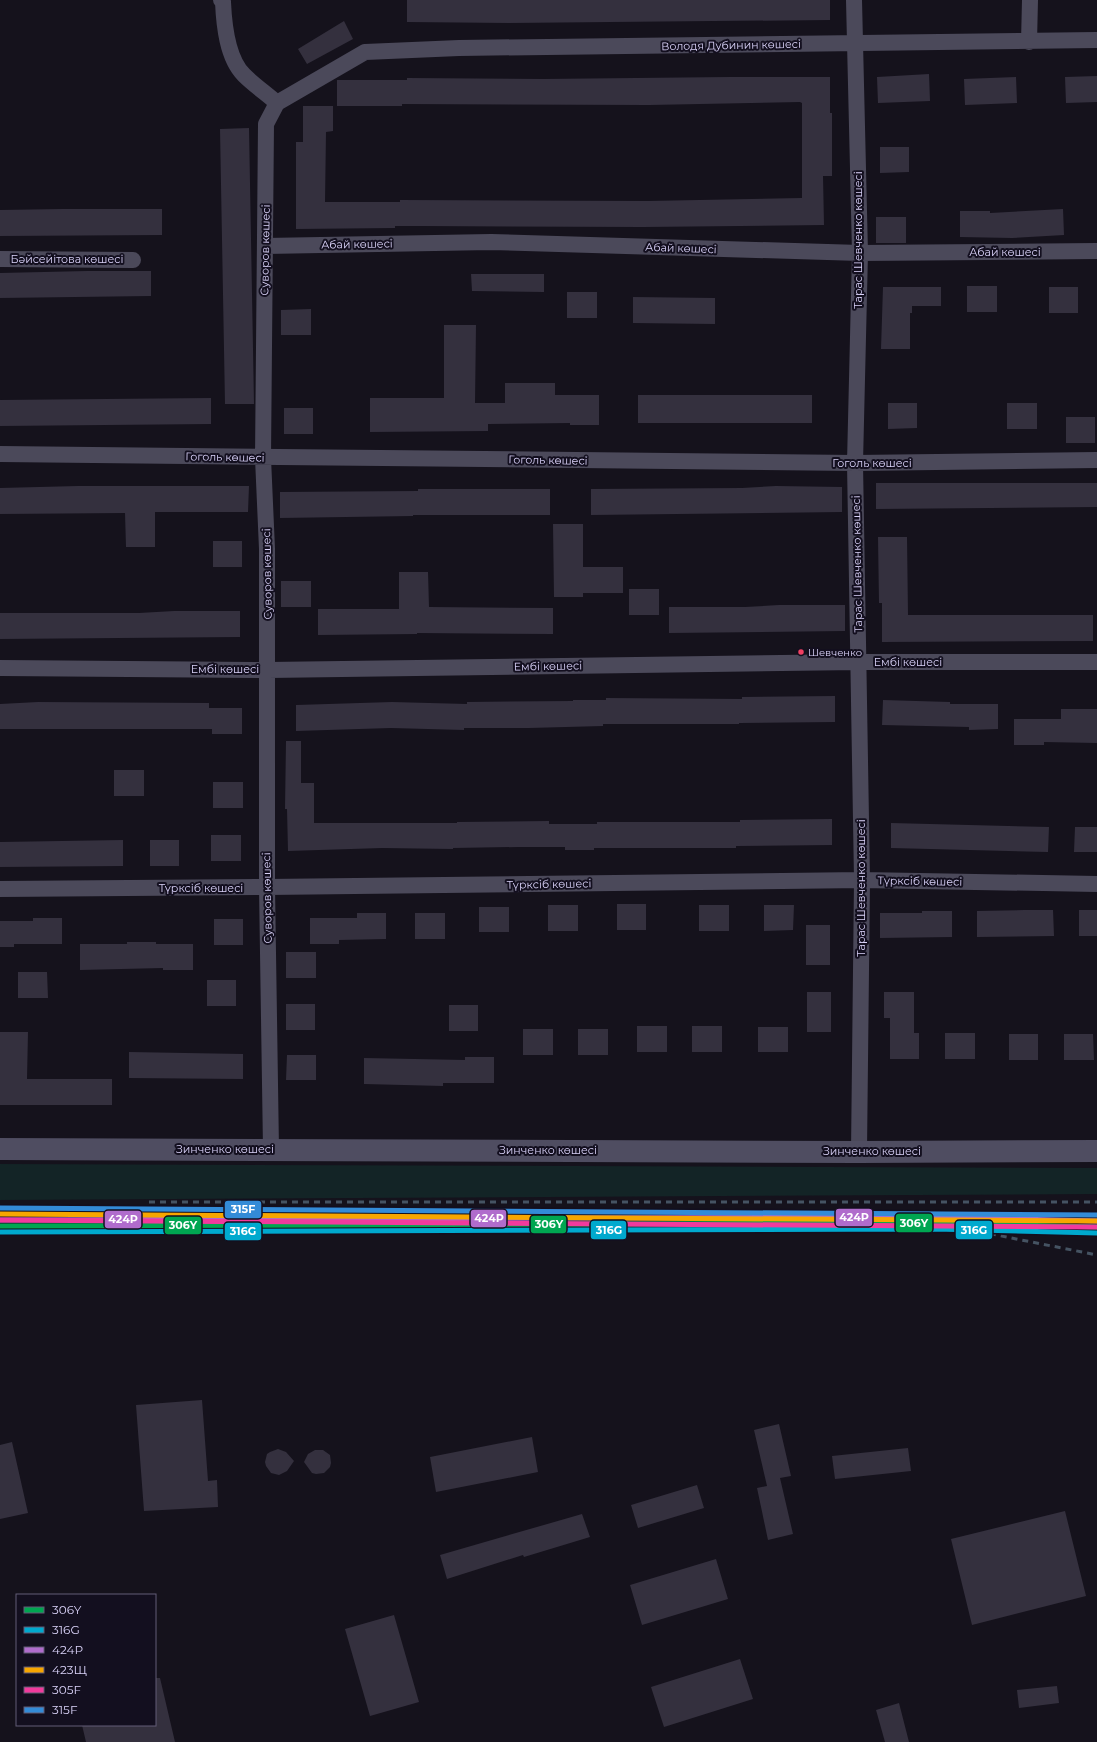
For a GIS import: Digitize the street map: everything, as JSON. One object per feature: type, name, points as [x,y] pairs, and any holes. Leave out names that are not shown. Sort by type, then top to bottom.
[{"type":"main road","name":"Зинченко көшесі","points":[[0,1148],[859,1152],[1097,1151]]},
{"type":"street","points":[[221,0],[223,2],[224,27],[231,53],[243,74],[278,103]]},
{"type":"street","name":"Тарас Шевченко көшесі","points":[[854,0],[860,253],[855,463],[862,880],[859,1152]]},
{"type":"street","points":[[1029,42],[1030,0]]},
{"type":"street","name":"Володя Дубинин көшесі","points":[[365,52],[459,48],[1097,40]]},
{"type":"street","name":"Суворов көшесі","points":[[271,1149],[267,887],[267,549],[262,458],[266,124],[278,103],[365,52]]},
{"type":"street","name":"Абай көшесі","points":[[265,246],[491,242],[860,253],[1097,251]]},
{"type":"street","name":"Бәйсейітова көшесі","points":[[0,259],[133,260]]},
{"type":"street","name":"Гоголь көшесі","points":[[0,454],[262,458],[855,463],[1097,460]]},
{"type":"street","name":"Ембі көшесі","points":[[0,668],[268,670],[858,662],[1097,662]]},
{"type":"street","name":"Түрксіб көшесі","points":[[0,889],[862,880],[1097,884]]},
{"type":"shaded area","points":[[0,1164],[1097,1168],[1097,1194],[0,1200]]},
{"type":"building","points":[[407,0],[830,0],[830,20],[509,23],[407,22]]},
{"type":"building","points":[[344,21],[353,39],[307,64],[298,49]]},
{"type":"building","points":[[929,74],[930,101],[878,103],[877,77]]},
{"type":"building","points":[[1097,76],[1097,102],[1066,103],[1065,77]]},
{"type":"building","points":[[830,77],[830,113],[832,113],[832,176],[823,176],[824,225],[643,227],[395,226],[395,228],[296,229],[296,142],[303,142],[303,106],[333,106],[333,131],[326,132],[325,202],[400,202],[400,200],[648,201],[802,198],[802,103],[800,102],[649,105],[402,104],[402,106],[337,106],[337,80],[407,80],[407,78],[543,79]]},
{"type":"building","points":[[1016,77],[1017,103],[965,105],[964,79]]},
{"type":"building","points":[[249,128],[254,404],[225,404],[220,129]]},
{"type":"building","points":[[880,147],[909,147],[909,172],[880,173]]},
{"type":"building","points":[[162,209],[162,235],[0,236],[0,210]]},
{"type":"building","points":[[1063,209],[1064,235],[1012,238],[960,237],[960,211],[990,211],[990,213]]},
{"type":"building","points":[[876,217],[906,217],[906,243],[876,243]]},
{"type":"building","points":[[151,271],[151,296],[0,298],[0,273]]},
{"type":"building","points":[[471,274],[544,274],[544,292],[472,291]]},
{"type":"building","points":[[967,286],[997,286],[997,312],[967,312]]},
{"type":"building","points":[[883,287],[941,287],[941,306],[912,306],[912,313],[910,313],[910,349],[881,349]]},
{"type":"building","points":[[1049,287],[1078,287],[1078,313],[1049,313]]},
{"type":"building","points":[[567,292],[597,292],[597,318],[567,318]]},
{"type":"building","points":[[633,297],[715,298],[715,324],[633,323]]},
{"type":"building","points":[[311,309],[311,335],[281,335],[281,310]]},
{"type":"building","points":[[444,325],[476,325],[475,403],[505,403],[505,383],[555,383],[555,395],[599,395],[599,425],[570,425],[570,423],[488,424],[488,431],[370,432],[370,398],[444,398]]},
{"type":"building","points":[[638,395],[812,395],[812,423],[638,423]]},
{"type":"building","points":[[211,398],[211,424],[0,426],[0,400]]},
{"type":"building","points":[[888,403],[917,403],[917,428],[888,429]]},
{"type":"building","points":[[1007,403],[1037,403],[1037,429],[1007,429]]},
{"type":"building","points":[[284,408],[313,408],[313,434],[284,434]]},
{"type":"building","points":[[1066,417],[1095,417],[1095,443],[1066,443]]},
{"type":"building","points":[[876,483],[1097,483],[1097,507],[876,509]]},
{"type":"building","points":[[78,486],[249,486],[248,512],[155,512],[155,547],[126,547],[125,513],[0,514],[0,488]]},
{"type":"building","points":[[776,486],[842,487],[842,512],[591,515],[591,489],[742,488]]},
{"type":"building","points":[[418,489],[550,489],[550,515],[413,515],[280,518],[280,492],[418,491]]},
{"type":"building","points":[[553,524],[583,524],[583,567],[623,567],[623,593],[583,593],[583,597],[554,597]]},
{"type":"building","points":[[878,537],[907,537],[908,615],[1093,615],[1093,641],[882,642],[882,603],[879,603]]},
{"type":"building","points":[[213,541],[242,541],[242,567],[213,567]]},
{"type":"building","points":[[399,572],[428,572],[429,607],[553,608],[553,634],[417,633],[318,635],[318,609],[399,609]]},
{"type":"building","points":[[281,581],[311,581],[311,607],[281,607]]},
{"type":"building","points":[[629,589],[659,589],[659,615],[629,615]]},
{"type":"building","points":[[779,605],[845,605],[845,631],[669,633],[669,607],[745,607]]},
{"type":"building","points":[[174,611],[240,611],[240,637],[0,639],[0,613],[139,613]]},
{"type":"building","points":[[835,696],[835,722],[603,724],[603,726],[464,728],[464,730],[391,728],[296,731],[296,705],[392,702],[467,704],[467,702],[606,700],[606,698],[742,699],[742,697]]},
{"type":"building","points":[[883,700],[950,702],[950,704],[998,704],[998,729],[969,730],[969,727],[882,725]]},
{"type":"building","points":[[38,702],[209,703],[209,708],[242,708],[242,734],[212,734],[212,729],[0,729],[0,704]]},
{"type":"building","points":[[1061,709],[1097,709],[1097,743],[1044,742],[1044,745],[1014,745],[1014,719],[1061,719]]},
{"type":"building","points":[[286,741],[301,741],[301,783],[314,783],[314,823],[457,823],[549,821],[549,824],[597,824],[597,822],[740,822],[740,820],[832,819],[832,845],[736,846],[736,848],[594,848],[594,850],[565,850],[565,847],[518,847],[453,849],[382,848],[288,851],[287,809],[285,809]]},
{"type":"building","points":[[114,770],[144,770],[144,796],[114,796]]},
{"type":"building","points":[[213,782],[243,782],[243,808],[213,808]]},
{"type":"building","points":[[891,823],[1049,827],[1048,852],[891,848]]},
{"type":"building","points":[[1075,827],[1097,827],[1097,852],[1074,852]]},
{"type":"building","points":[[211,835],[241,835],[241,861],[211,861]]},
{"type":"building","points":[[123,840],[123,866],[0,867],[0,842]]},
{"type":"building","points":[[150,840],[179,840],[179,866],[150,866]]},
{"type":"building","points":[[617,904],[646,904],[646,930],[617,930]]},
{"type":"building","points":[[548,905],[578,905],[578,931],[548,931]]},
{"type":"building","points":[[699,905],[729,905],[729,931],[699,931]]},
{"type":"building","points":[[764,905],[794,905],[793,930],[764,931]]},
{"type":"building","points":[[479,907],[509,907],[509,932],[479,932]]},
{"type":"building","points":[[1053,910],[1054,936],[977,937],[977,911]]},
{"type":"building","points":[[1079,910],[1097,910],[1097,936],[1079,936]]},
{"type":"building","points":[[922,911],[952,911],[952,937],[880,938],[880,913],[922,913]]},
{"type":"building","points":[[357,913],[386,913],[386,939],[339,940],[339,944],[310,944],[310,918],[357,918]]},
{"type":"building","points":[[415,913],[445,913],[445,939],[415,939]]},
{"type":"building","points":[[33,918],[62,918],[62,944],[14,944],[14,947],[0,947],[0,921],[33,921]]},
{"type":"building","points":[[214,919],[243,919],[243,945],[214,945]]},
{"type":"building","points":[[806,925],[830,925],[830,965],[806,965]]},
{"type":"building","points":[[127,942],[193,944],[193,970],[163,970],[163,968],[80,970],[80,944],[127,944]]},
{"type":"building","points":[[286,952],[316,952],[316,978],[286,978]]},
{"type":"building","points":[[18,972],[47,972],[48,998],[18,998]]},
{"type":"building","points":[[207,980],[236,980],[236,1006],[207,1006]]},
{"type":"building","points":[[807,992],[831,992],[831,1032],[807,1032]]},
{"type":"building","points":[[884,992],[914,992],[914,1033],[919,1033],[919,1059],[890,1059],[890,1018],[884,1018]]},
{"type":"building","points":[[286,1004],[315,1004],[315,1030],[286,1030]]},
{"type":"building","points":[[449,1005],[478,1005],[478,1031],[449,1031]]},
{"type":"building","points":[[637,1026],[667,1026],[667,1052],[637,1052]]},
{"type":"building","points":[[692,1026],[722,1026],[722,1052],[692,1052]]},
{"type":"building","points":[[758,1027],[788,1027],[788,1052],[758,1052]]},
{"type":"building","points":[[523,1029],[553,1029],[553,1055],[523,1055]]},
{"type":"building","points":[[578,1029],[608,1029],[608,1055],[578,1055]]},
{"type":"building","points":[[0,1032],[28,1032],[27,1079],[112,1079],[112,1105],[0,1105]]},
{"type":"building","points":[[945,1033],[975,1033],[975,1059],[945,1059]]},
{"type":"building","points":[[1009,1034],[1038,1034],[1038,1060],[1009,1060]]},
{"type":"building","points":[[1064,1034],[1093,1034],[1094,1060],[1064,1060]]},
{"type":"building","points":[[129,1052],[243,1054],[243,1079],[129,1078]]},
{"type":"building","points":[[287,1055],[316,1055],[316,1080],[286,1080]]},
{"type":"building","points":[[465,1057],[494,1057],[494,1083],[443,1083],[443,1086],[364,1084],[364,1058],[465,1060]]},
{"type":"building","points":[[202,1400],[208,1481],[217,1480],[218,1507],[144,1511],[136,1405]]},
{"type":"building","points":[[779,1424],[791,1476],[780,1478],[793,1534],[768,1540],[757,1488],[767,1486],[754,1430]]},
{"type":"building","points":[[532,1437],[538,1472],[436,1492],[430,1457]]},
{"type":"building","points":[[12,1442],[28,1513],[0,1519],[0,1445]]},
{"type":"building","points":[[908,1448],[911,1471],[835,1479],[832,1456]]},
{"type":"building","points":[[278,1449],[286,1452],[294,1461],[287,1471],[279,1475],[271,1473],[265,1462],[267,1454]]},
{"type":"building","points":[[315,1450],[323,1450],[330,1455],[330,1467],[324,1473],[312,1473],[304,1462],[308,1454]]},
{"type":"building","points":[[697,1485],[704,1508],[638,1528],[631,1505]]},
{"type":"building","points":[[1065,1511],[1086,1596],[972,1625],[951,1539]]},
{"type":"building","points":[[582,1514],[590,1537],[524,1557],[523,1555],[447,1579],[440,1555]]},
{"type":"building","points":[[716,1559],[728,1599],[642,1625],[630,1585]]},
{"type":"building","points":[[394,1615],[419,1702],[370,1716],[345,1629]]},
{"type":"building","points":[[740,1659],[753,1699],[664,1727],[651,1687]]},
{"type":"building","points":[[156,1678],[160,1678],[175,1742],[86,1742],[82,1726],[156,1726]]},
{"type":"building","points":[[1057,1686],[1059,1703],[1019,1708],[1017,1690]]},
{"type":"building","points":[[899,1703],[909,1742],[885,1742],[876,1710]]},
{"type":"railway","points":[[149,1202],[1097,1202]]},
{"type":"railway","points":[[936,1223],[1097,1255]]},
{"type":"transit line","name":"315F","points":[[0,1208],[1097,1215]]},
{"type":"transit line","name":"423Щ","points":[[0,1214],[1097,1221]]},
{"type":"transit line","name":"424Р","points":[[0,1220],[936,1217],[1097,1221]]},
{"type":"transit line","name":"305F","points":[[0,1220],[1097,1227]]},
{"type":"transit line","name":"306Y","points":[[0,1226],[936,1223],[1097,1227]]},
{"type":"transit line","name":"316G","points":[[0,1232],[936,1229],[1097,1233]]},
{"type":"place","name":"Шевченко","points":[[801,652]]}]
